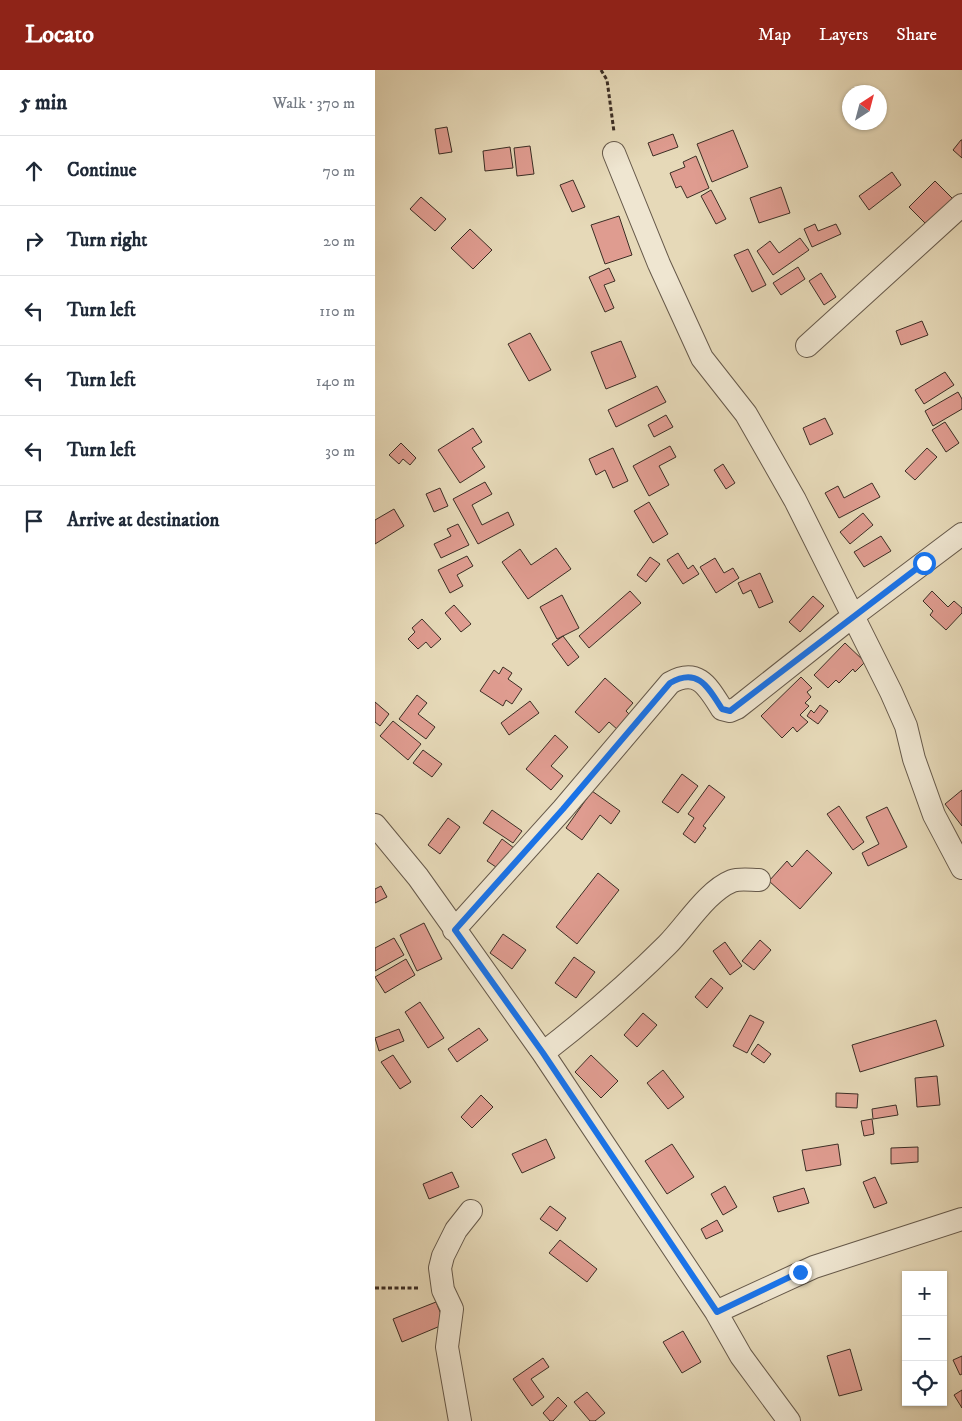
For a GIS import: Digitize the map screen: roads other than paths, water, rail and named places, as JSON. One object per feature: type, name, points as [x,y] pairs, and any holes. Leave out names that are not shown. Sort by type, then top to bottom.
[{"type":"street","points":[[614,153],[659,264],[702,358],[746,414],[795,500],[891,692],[905,726],[933,815],[962,868]]},
{"type":"street","points":[[807,346],[962,205]]},
{"type":"street","points":[[455,930],[563,809],[670,683],[682,676],[695,677],[708,687],[722,709],[730,711],[962,534]]},
{"type":"street","points":[[375,825],[418,877],[543,1053],[717,1312],[741,1356],[789,1421]]},
{"type":"street","points":[[543,1053],[594,1014],[668,944],[708,899],[720,889],[733,881],[759,880]]},
{"type":"street","points":[[460,1421],[447,1347],[451,1309],[440,1279],[443,1256],[456,1230],[471,1211]]},
{"type":"street","points":[[717,1312],[814,1267],[962,1219]]}]
